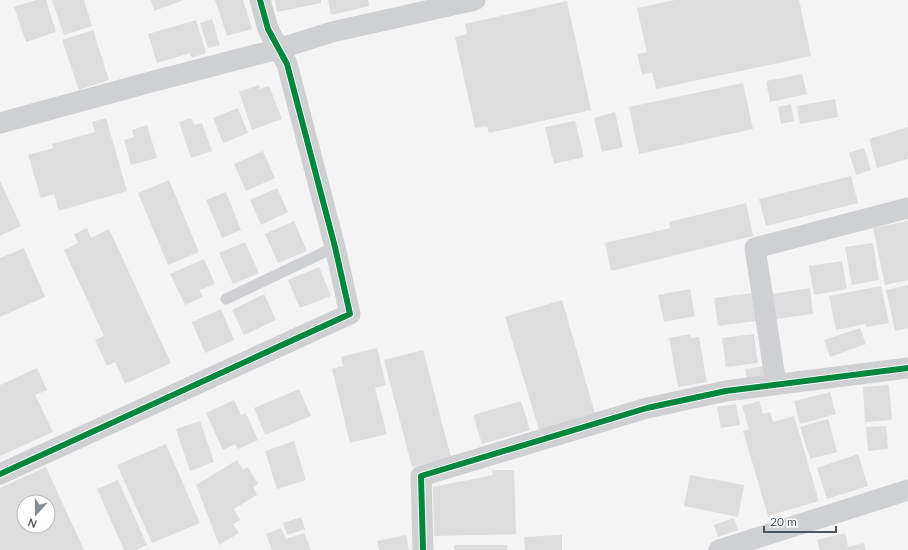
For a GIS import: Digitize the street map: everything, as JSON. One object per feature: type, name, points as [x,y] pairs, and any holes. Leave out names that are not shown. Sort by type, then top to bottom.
[{"type":"street","points":[[0,474],[350,314],[335,247],[287,64],[268,29],[260,0]]},
{"type":"street","points":[[0,123],[278,49],[332,32],[450,3],[475,0]]},
{"type":"street","points":[[776,384],[755,248],[908,208]]},
{"type":"street","points":[[423,550],[421,476],[647,408],[726,391],[908,368]]},
{"type":"street","points":[[719,550],[908,490]]},
{"type":"lane","points":[[226,298],[335,247]]},
{"type":"building","points":[[36,0],[46,0],[56,32],[26,42],[14,7]]},
{"type":"building","points":[[52,0],[84,0],[92,26],[64,35]]},
{"type":"building","points":[[151,0],[184,0],[154,11]]},
{"type":"building","points":[[215,0],[243,0],[252,29],[227,36]]},
{"type":"building","points":[[275,0],[321,0],[321,3],[277,12]]},
{"type":"building","points":[[328,0],[368,0],[369,6],[331,15]]},
{"type":"building","points":[[675,0],[799,0],[811,56],[656,89],[652,72],[642,75],[637,54],[647,52],[637,8]]},
{"type":"building","points":[[567,1],[591,110],[489,133],[487,126],[475,128],[455,37],[467,34],[465,24]]},
{"type":"building","points":[[212,19],[220,45],[208,48],[200,23]]},
{"type":"building","points":[[196,20],[206,53],[192,58],[190,53],[157,63],[148,34]]},
{"type":"building","points":[[93,30],[109,80],[79,90],[62,40]]},
{"type":"building","points":[[802,74],[807,94],[770,102],[766,81]]},
{"type":"building","points":[[743,83],[753,129],[639,154],[629,107]]},
{"type":"building","points":[[259,85],[260,89],[269,86],[282,119],[252,130],[239,92]]},
{"type":"building","points":[[835,99],[838,117],[800,124],[797,106]]},
{"type":"building","points":[[791,104],[794,121],[781,124],[778,107]]},
{"type":"building","points":[[238,108],[248,133],[223,143],[213,118]]},
{"type":"building","points":[[615,112],[623,147],[602,152],[594,118]]},
{"type":"building","points":[[106,118],[127,191],[59,211],[54,194],[41,198],[28,155],[53,148],[52,144],[95,132],[92,122]]},
{"type":"building","points":[[191,118],[194,125],[202,123],[212,151],[191,158],[179,122]]},
{"type":"building","points":[[575,121],[584,157],[554,164],[545,127]]},
{"type":"building","points":[[147,125],[157,158],[131,165],[124,140],[134,137],[132,130]]},
{"type":"building","points":[[908,127],[908,159],[877,168],[869,139]]},
{"type":"building","points":[[864,148],[871,170],[856,175],[849,153]]},
{"type":"building","points":[[263,151],[275,178],[246,191],[234,164]]},
{"type":"building","points":[[851,176],[858,203],[766,226],[759,199]]},
{"type":"building","points":[[169,180],[199,252],[168,265],[138,193]]},
{"type":"building","points":[[0,181],[21,226],[0,236]]},
{"type":"building","points":[[277,188],[288,212],[261,225],[250,200]]},
{"type":"building","points":[[226,192],[241,230],[222,238],[206,200]]},
{"type":"building","points":[[746,203],[753,236],[611,271],[605,243],[670,228],[669,222]]},
{"type":"building","points":[[294,221],[307,251],[278,263],[265,234]]},
{"type":"building","points":[[908,221],[908,280],[885,285],[873,228]]},
{"type":"building","points":[[87,228],[91,238],[109,229],[171,363],[125,384],[115,362],[107,366],[95,340],[104,336],[64,250],[78,243],[74,234]]},
{"type":"building","points":[[245,242],[259,273],[233,284],[219,253]]},
{"type":"building","points":[[873,243],[879,280],[852,285],[845,247]]},
{"type":"building","points":[[24,248],[45,297],[0,317],[0,258]]},
{"type":"building","points":[[204,259],[215,284],[200,290],[203,297],[185,305],[170,274]]},
{"type":"building","points":[[842,261],[847,289],[814,295],[809,266]]},
{"type":"building","points":[[319,267],[331,296],[300,308],[288,280]]},
{"type":"building","points":[[908,285],[908,328],[895,331],[886,290]]},
{"type":"building","points":[[881,286],[889,323],[866,327],[865,324],[836,330],[829,296]]},
{"type":"building","points":[[810,288],[813,314],[775,319],[772,294]]},
{"type":"building","points":[[690,289],[695,316],[664,322],[658,295]]},
{"type":"building","points":[[753,293],[756,321],[718,326],[714,298]]},
{"type":"building","points":[[264,294],[276,320],[244,335],[232,310]]},
{"type":"building","points":[[562,300],[595,413],[539,430],[505,317]]},
{"type":"building","points":[[221,309],[234,340],[205,353],[192,322]]},
{"type":"building","points":[[860,328],[866,344],[830,357],[824,340]]},
{"type":"building","points":[[691,334],[691,338],[699,337],[707,382],[678,387],[669,338]]},
{"type":"building","points":[[754,334],[758,363],[726,367],[722,338]]},
{"type":"building","points":[[377,348],[386,385],[375,388],[387,434],[350,443],[332,369],[343,366],[341,357]]},
{"type":"building","points":[[423,350],[451,457],[412,467],[384,360]]},
{"type":"building","points":[[766,366],[767,375],[747,379],[745,369]]},
{"type":"building","points":[[37,368],[47,390],[35,395],[53,432],[0,456],[0,385]]},
{"type":"building","points":[[889,385],[892,420],[865,422],[863,387]]},
{"type":"building","points":[[299,389],[311,416],[265,435],[254,408]]},
{"type":"building","points":[[830,392],[836,414],[800,424],[794,401]]},
{"type":"building","points":[[234,400],[241,415],[246,413],[258,440],[238,449],[235,444],[223,450],[206,413]]},
{"type":"building","points":[[521,401],[530,430],[482,444],[473,415]]},
{"type":"building","points":[[759,401],[763,414],[770,412],[773,422],[794,416],[819,501],[768,516],[743,431],[749,429],[742,406]]},
{"type":"building","points":[[736,404],[740,425],[721,428],[717,407]]},
{"type":"building","points":[[828,419],[837,452],[810,459],[800,427]]},
{"type":"building","points":[[200,421],[214,462],[190,471],[176,429]]},
{"type":"building","points":[[886,426],[888,449],[868,451],[866,427]]},
{"type":"building","points":[[294,441],[306,480],[277,489],[265,451]]},
{"type":"building","points":[[166,444],[200,523],[152,543],[117,465]]},
{"type":"building","points":[[858,454],[868,486],[827,499],[817,468]]},
{"type":"building","points":[[237,460],[243,470],[248,467],[258,484],[253,487],[257,495],[234,509],[240,520],[233,524],[239,533],[219,545],[196,485]]},
{"type":"building","points":[[46,467],[84,550],[0,550],[0,488]]},
{"type":"building","points":[[492,470],[514,470],[516,534],[434,536],[433,487],[493,475]]},
{"type":"building","points":[[690,475],[744,485],[738,517],[684,506]]},
{"type":"building","points":[[118,480],[147,545],[136,550],[124,550],[97,489]]},
{"type":"building","points":[[301,517],[305,529],[287,535],[283,523]]},
{"type":"building","points":[[734,518],[738,530],[718,537],[714,525]]},
{"type":"building","points":[[281,528],[286,539],[304,533],[311,550],[272,550],[266,534]]},
{"type":"building","points":[[845,533],[848,547],[864,543],[866,550],[820,550],[817,540]]},
{"type":"building","points":[[406,535],[409,550],[379,550],[377,541]]},
{"type":"building","points":[[562,535],[562,550],[525,550],[524,537]]},
{"type":"building","points":[[454,545],[507,545],[507,550],[454,550]]},
{"type":"cycle path","points":[[0,474],[350,314],[335,247],[287,64],[268,29],[260,0]]},
{"type":"cycle path","points":[[423,550],[421,476],[647,408],[726,391],[908,368]]}]
